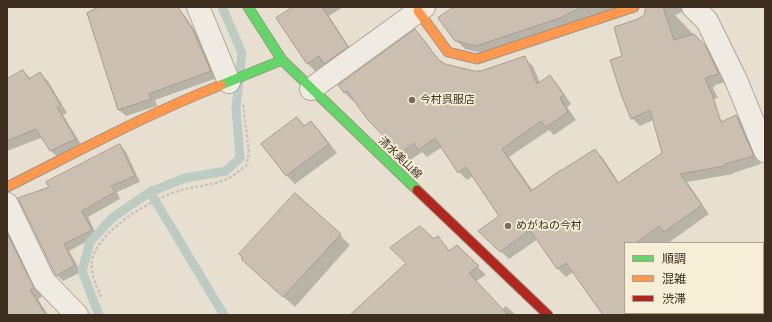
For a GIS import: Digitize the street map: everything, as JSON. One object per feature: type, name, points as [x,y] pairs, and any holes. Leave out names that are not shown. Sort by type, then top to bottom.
[{"type":"street","points":[[198,7],[229,82]]},
{"type":"street","name":"清水美山線","points":[[248,7],[282,60],[310,89],[548,315]]},
{"type":"street","points":[[310,89],[421,9],[448,52],[477,59],[634,7]]},
{"type":"street","points":[[693,7],[707,21],[736,80],[765,151]]},
{"type":"street","points":[[7,187],[137,122],[191,97],[282,60]]},
{"type":"street","points":[[7,204],[44,281],[67,312]]},
{"type":"path","points":[[101,297],[92,275],[92,256],[106,234],[139,209],[176,192],[205,186],[229,178],[246,166],[249,153],[243,102],[229,82]]},
{"type":"building","points":[[99,7],[178,7],[193,30],[211,71],[149,94],[151,99],[118,110],[87,13]]},
{"type":"building","points":[[293,7],[322,7],[348,47],[324,64],[319,56],[307,64],[276,18]]},
{"type":"building","points":[[454,7],[582,7],[560,18],[476,46],[455,41],[438,18]]},
{"type":"building","points":[[646,7],[663,7],[674,40],[694,34],[705,45],[719,74],[707,77],[705,79],[712,94],[721,122],[736,115],[754,156],[725,164],[725,166],[680,174],[702,205],[664,232],[659,226],[637,242],[624,242],[625,315],[603,315],[566,263],[557,269],[530,230],[500,252],[478,231],[499,216],[466,167],[458,173],[435,138],[418,150],[414,143],[400,153],[367,119],[347,91],[344,93],[338,85],[415,29],[438,59],[445,64],[474,71],[481,71],[525,56],[537,84],[550,75],[564,95],[560,98],[568,112],[546,127],[541,121],[502,149],[531,191],[595,149],[618,183],[662,153],[650,110],[631,119],[610,60],[622,56],[614,27],[638,19],[644,15]]},
{"type":"building","points":[[23,70],[29,79],[40,72],[61,105],[57,107],[76,139],[50,151],[36,129],[7,141],[7,79]]},
{"type":"building","points":[[297,117],[304,126],[311,121],[329,144],[286,176],[261,144]]},
{"type":"building","points":[[120,144],[135,176],[111,186],[115,192],[82,211],[92,230],[64,244],[75,265],[56,276],[18,198],[49,187],[46,182]]},
{"type":"building","points":[[295,193],[341,234],[283,297],[241,259],[243,258],[239,254]]},
{"type":"building","points":[[420,226],[434,239],[438,236],[449,251],[457,245],[479,266],[469,273],[508,315],[350,315],[406,263],[390,248]]},
{"type":"building","points":[[7,233],[34,288],[30,290],[46,315],[7,315]]},
{"type":"waterway","points":[[99,315],[82,271],[90,242],[112,218],[150,192],[185,178],[226,171],[240,158],[236,108],[242,53],[222,7]]},
{"type":"waterway","points":[[150,192],[224,315]]},
{"type":"traffic: fast","points":[[248,7],[282,60],[417,190]]},
{"type":"traffic: fast","points":[[221,85],[282,60]]},
{"type":"traffic: slow","points":[[418,11],[448,52],[477,59],[634,7]]},
{"type":"traffic: slow","points":[[7,187],[166,108],[221,85]]},
{"type":"traffic: jam","points":[[417,190],[548,315]]},
{"type":"place","name":"今村呉服店","points":[[412,100]]},
{"type":"place","name":"めがねの今村","points":[[508,226]]}]
